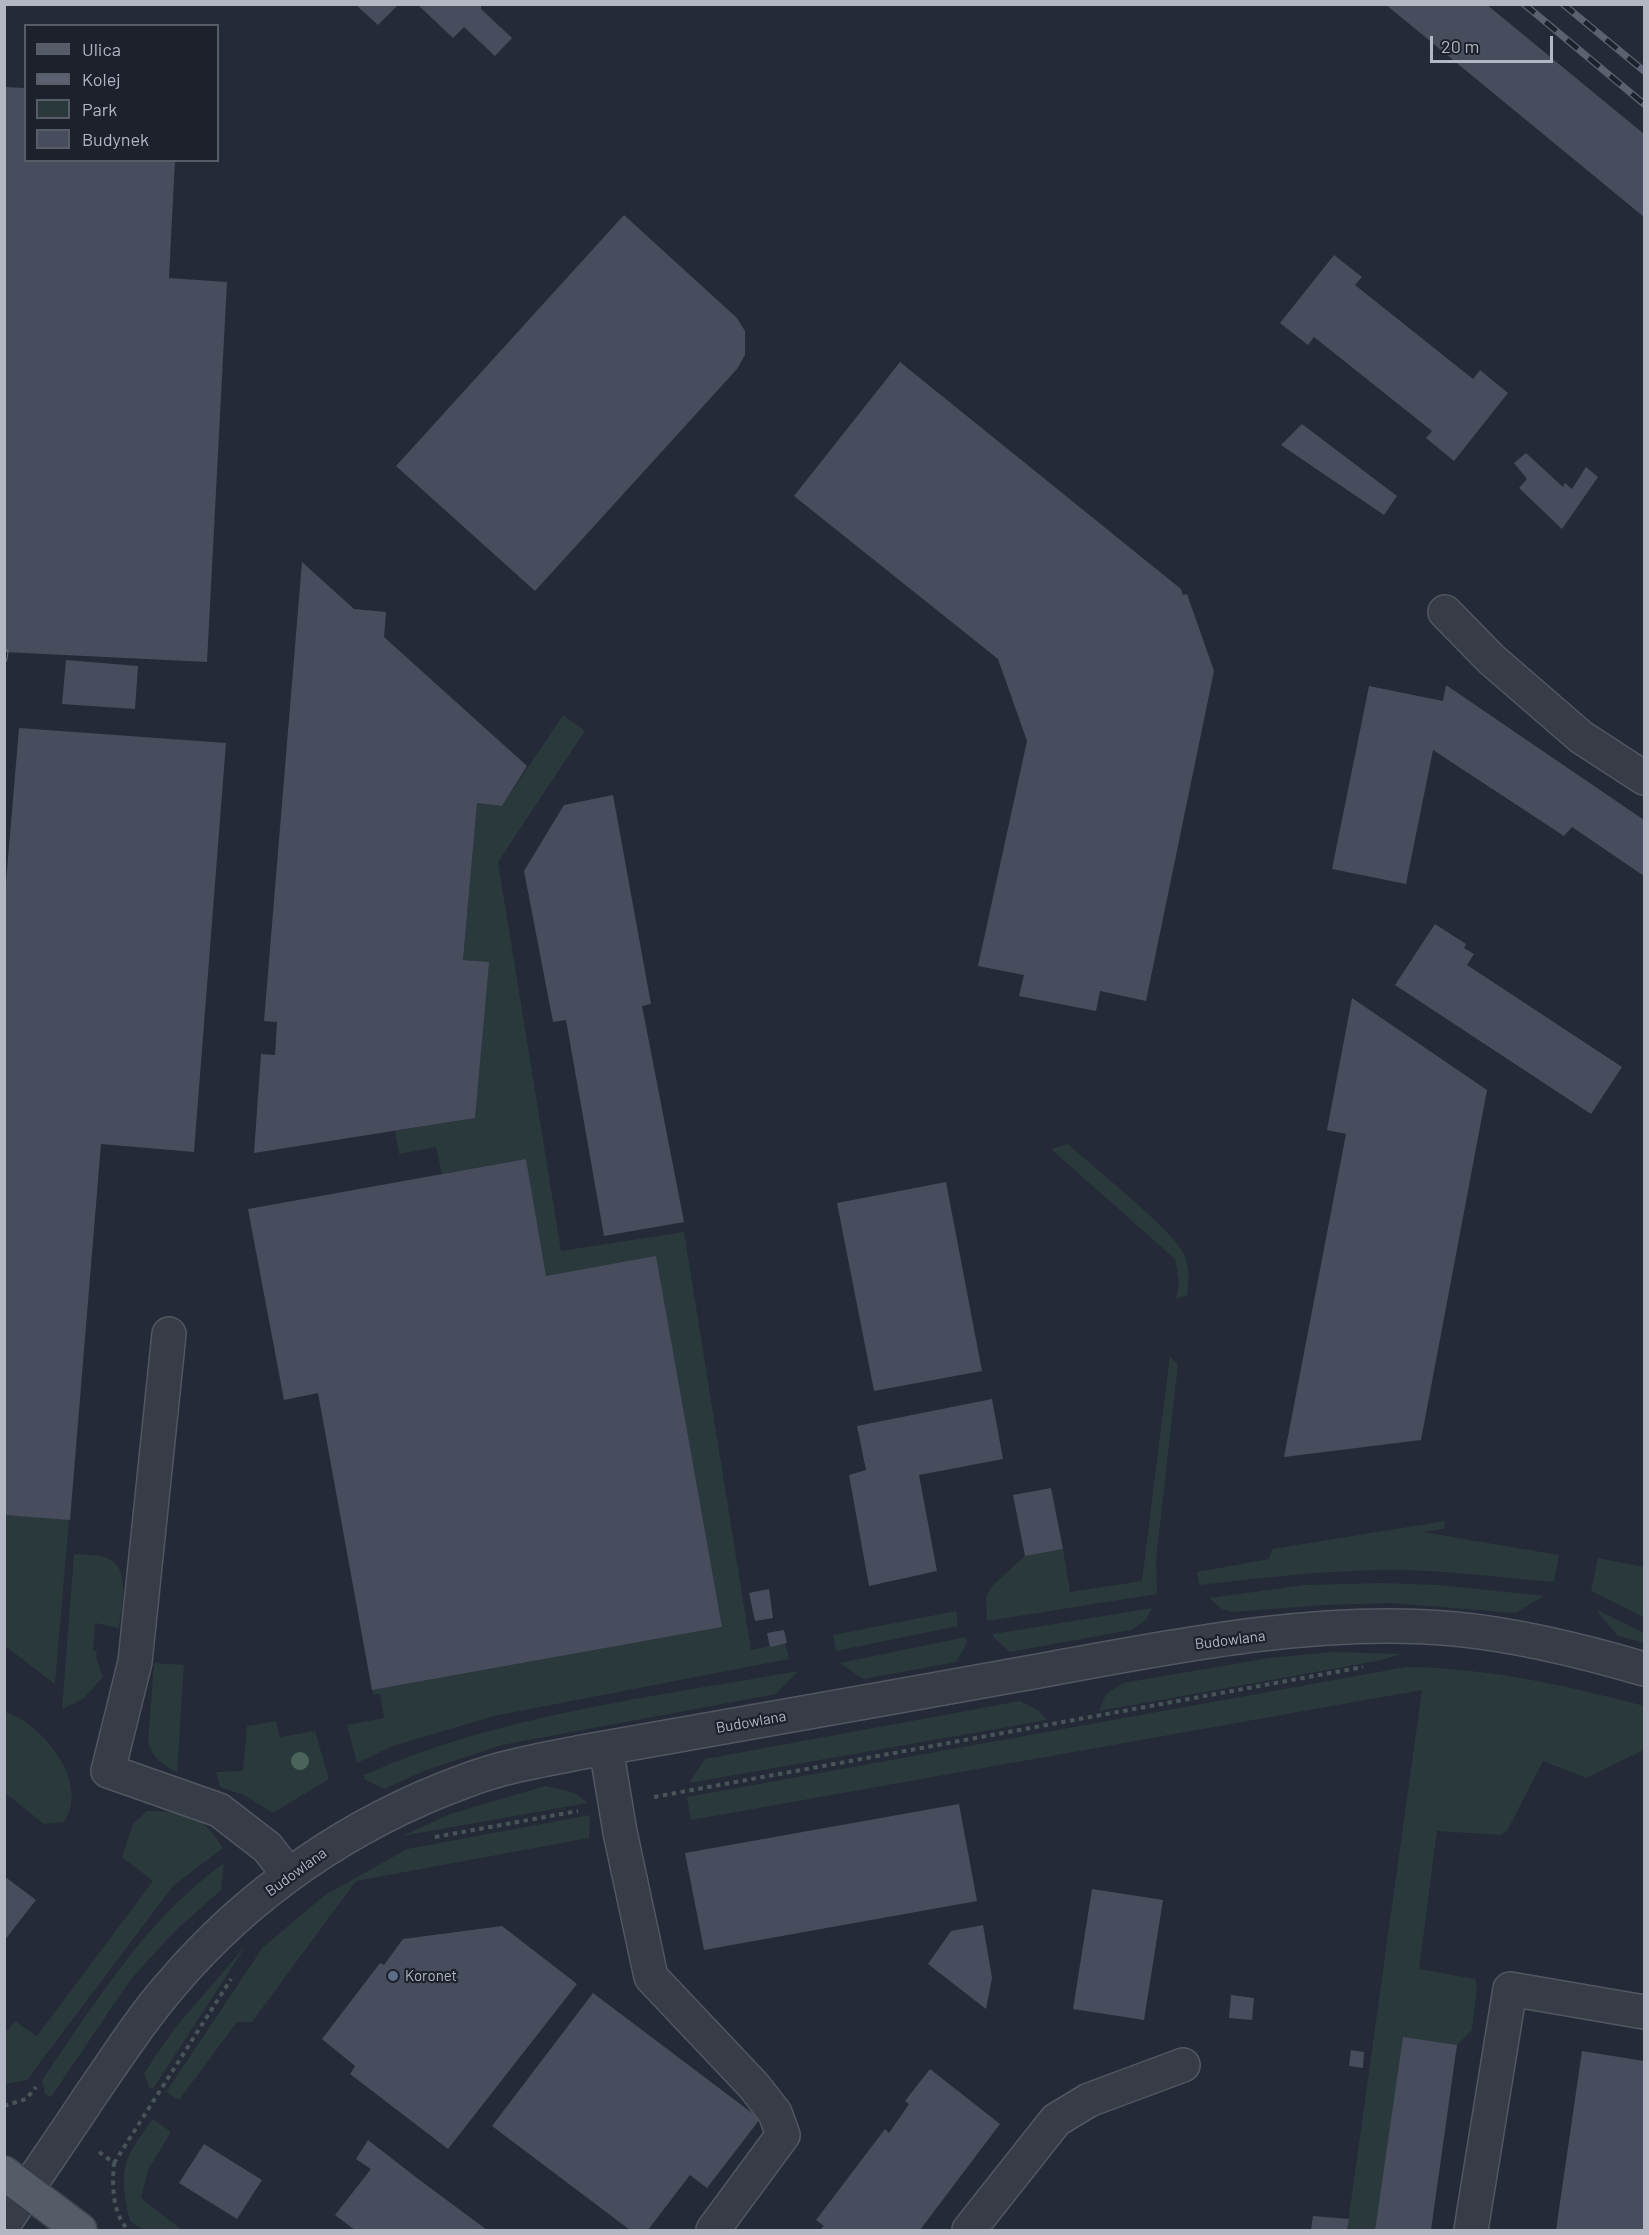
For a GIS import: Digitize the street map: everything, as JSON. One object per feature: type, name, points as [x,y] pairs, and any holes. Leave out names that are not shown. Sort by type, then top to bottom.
[{"type":"main road","points":[[16,2182],[80,2230]]},
{"type":"street","points":[[1445,612],[1491,659],[1581,737],[1644,778]]},
{"type":"street","points":[[169,1334],[135,1662],[108,1771],[219,1810],[267,1847],[289,1875]]},
{"type":"street","name":"Budowlana","points":[[4,2224],[16,2182],[170,1985],[243,1912],[289,1875],[352,1832],[408,1803],[456,1784],[524,1763],[606,1748],[1207,1642],[1321,1630],[1386,1626],[1455,1629],[1526,1640],[1644,1669]]},
{"type":"street","points":[[606,1748],[651,1977],[754,2086],[775,2113],[783,2135],[713,2230]]},
{"type":"street","points":[[1472,2230],[1510,1989],[1644,2012]]},
{"type":"street","points":[[969,2230],[1056,2120],[1089,2100],[1183,2065]]},
{"type":"path","points":[[427,1838],[1374,1665]]},
{"type":"path","points":[[128,2230],[122,2223],[115,2202],[112,2183],[114,2163],[237,1970]]},
{"type":"path","points":[[4,2106],[26,2099],[36,2087]]},
{"type":"path","points":[[95,2149],[114,2163]]},
{"type":"green space","points":[[563,715],[585,731],[498,862],[561,1251],[684,1232],[751,1650],[785,1643],[789,1659],[494,1716],[393,1746],[357,1763],[347,1725],[384,1718],[380,1694],[373,1695],[372,1690],[722,1627],[656,1257],[546,1276],[526,1159],[442,1174],[436,1147],[399,1154],[395,1131],[475,1118],[488,962],[463,960],[477,803],[502,806]]},
{"type":"green space","points":[[1068,1144],[1149,1214],[1177,1243],[1187,1264],[1189,1279],[1187,1295],[1176,1299],[1179,1281],[1175,1259],[1051,1149]]},
{"type":"green space","points":[[1170,1356],[1178,1365],[1156,1559],[1157,1594],[987,1621],[986,1597],[993,1585],[1025,1556],[1063,1549],[1070,1592],[1142,1581]]},
{"type":"green space","points":[[4,1515],[69,1519],[55,1684],[5,1646]]},
{"type":"green space","points":[[1445,1521],[1444,1529],[1423,1532],[1559,1555],[1554,1582],[1445,1572],[1381,1570],[1313,1573],[1199,1585],[1197,1572],[1269,1559],[1272,1549]]},
{"type":"green space","points":[[74,1554],[99,1556],[115,1563],[122,1579],[123,1599],[119,1628],[95,1623],[93,1650],[97,1651],[96,1658],[103,1677],[83,1699],[62,1709]]},
{"type":"green space","points":[[1598,1558],[1644,1567],[1644,1617],[1591,1591]]},
{"type":"green space","points":[[1382,1583],[1439,1585],[1544,1596],[1515,1613],[1391,1603],[1232,1612],[1222,1609],[1209,1598],[1305,1585]]},
{"type":"green space","points":[[1152,1608],[1146,1620],[1131,1630],[1010,1652],[993,1637],[993,1634]]},
{"type":"green space","points":[[1595,1609],[1644,1633],[1644,1643],[1618,1636]]},
{"type":"green space","points":[[956,1611],[958,1626],[836,1651],[833,1635]]},
{"type":"green space","points":[[966,1637],[967,1643],[956,1662],[863,1679],[840,1663]]},
{"type":"green space","points":[[1333,1652],[1402,1654],[1382,1660],[1099,1711],[1106,1694],[1123,1683],[1269,1658]]},
{"type":"green space","points":[[154,1663],[184,1665],[177,1773],[156,1757],[148,1742]]},
{"type":"green space","points":[[1406,1667],[1497,1674],[1585,1691],[1644,1706],[1644,1750],[1586,1778],[1543,1761],[1507,1831],[1501,1835],[1437,1831],[1419,1969],[1475,1979],[1477,1987],[1472,2030],[1457,2045],[1403,2038],[1375,2230],[1347,2230],[1422,1690],[691,1820],[687,1797]]},
{"type":"green space","points":[[798,1671],[776,1694],[502,1745],[426,1770],[384,1789],[364,1779],[364,1775],[415,1754],[522,1723],[577,1710]]},
{"type":"green space","points":[[1020,1701],[1039,1711],[1047,1720],[689,1783],[705,1759]]},
{"type":"green space","points":[[5,1712],[34,1728],[58,1756],[67,1773],[71,1790],[71,1807],[64,1822],[44,1824],[5,1793]]},
{"type":"green space","points":[[276,1721],[280,1737],[315,1731],[329,1779],[273,1813],[244,1795],[220,1787],[216,1772],[243,1771],[247,1726]]},
{"type":"green space","points":[[545,1786],[575,1793],[588,1803],[402,1836],[450,1814]]},
{"type":"green space","points":[[147,1811],[172,1812],[200,1821],[216,1837],[223,1848],[173,1886],[27,2080],[5,2084],[4,2034],[15,2021],[37,2036],[153,1881],[122,1857],[133,1824]]},
{"type":"green space","points":[[590,1815],[589,1838],[356,1881],[252,2022],[237,2022],[179,2100],[166,2092],[263,1947],[325,1895],[407,1849]]},
{"type":"green space","points":[[224,1863],[221,1890],[174,1932],[131,1979],[51,2097],[45,2094],[42,2080],[124,1963],[170,1910]]},
{"type":"green space","points":[[247,1944],[153,2089],[149,2087],[144,2073],[174,2029]]},
{"type":"green space","points":[[153,2119],[171,2132],[148,2170],[141,2198],[182,2230],[143,2230],[130,2221],[124,2189],[125,2166],[135,2145]]},
{"type":"building","points":[[417,4],[481,4],[481,9],[512,38],[495,56],[464,27],[453,38]]},
{"type":"building","points":[[1385,4],[1486,4],[1644,134],[1644,217]]},
{"type":"building","points":[[356,5],[398,5],[378,25]]},
{"type":"building","points":[[4,87],[24,88],[24,162],[175,162],[169,278],[227,282],[207,662],[4,652]]},
{"type":"building","points":[[624,215],[737,318],[745,331],[745,355],[737,369],[535,591],[396,466]]},
{"type":"building","points":[[1334,255],[1362,277],[1355,285],[1473,379],[1480,370],[1508,393],[1454,461],[1426,438],[1432,431],[1314,337],[1308,345],[1280,323]]},
{"type":"building","points":[[900,362],[1181,589],[1183,595],[1187,594],[1214,671],[1146,1001],[1100,991],[1096,1011],[1019,996],[1024,975],[978,966],[1027,741],[998,659],[794,496]]},
{"type":"building","points":[[1302,424],[1397,496],[1384,515],[1281,445]]},
{"type":"building","points":[[1526,453],[1563,487],[1565,483],[1572,489],[1586,467],[1598,477],[1562,529],[1519,488],[1527,479],[1514,463]]},
{"type":"building","points":[[302,562],[354,609],[386,612],[384,637],[527,766],[502,806],[477,803],[463,960],[489,962],[475,1118],[254,1153],[261,1054],[275,1055],[277,1022],[264,1021]]},
{"type":"building","points":[[66,660],[138,666],[135,709],[62,704]]},
{"type":"building","points":[[1446,685],[1644,820],[1644,876],[1572,827],[1564,836],[1433,750],[1406,884],[1332,869],[1369,686],[1443,701]]},
{"type":"building","points":[[19,728],[226,743],[194,1152],[101,1144],[70,1520],[4,1515],[4,906]]},
{"type":"building","points":[[613,795],[651,1004],[642,1006],[684,1222],[604,1236],[566,1020],[553,1022],[524,871],[564,805]]},
{"type":"building","points":[[1435,924],[1466,944],[1464,948],[1474,954],[1467,965],[1622,1067],[1591,1114],[1395,985]]},
{"type":"building","points":[[1352,998],[1487,1090],[1421,1440],[1284,1457],[1346,1134],[1327,1130]]},
{"type":"building","points":[[526,1159],[546,1276],[656,1256],[722,1627],[372,1690],[318,1393],[284,1400],[248,1209]]},
{"type":"building","points":[[946,1182],[982,1371],[874,1391],[837,1203]]},
{"type":"building","points":[[992,1399],[1003,1459],[919,1475],[937,1571],[869,1586],[849,1475],[866,1470],[857,1426]]},
{"type":"building","points":[[1051,1488],[1063,1549],[1025,1556],[1013,1495]]},
{"type":"building","points":[[769,1589],[773,1618],[755,1621],[749,1593]]},
{"type":"building","points":[[784,1630],[787,1643],[770,1647],[767,1633]]},
{"type":"building","points":[[959,1804],[977,1901],[704,1950],[685,1853]]},
{"type":"building","points":[[4,1876],[36,1900],[4,1941]]},
{"type":"building","points":[[1092,1889],[1163,1900],[1144,2020],[1073,2009]]},
{"type":"building","points":[[983,1925],[992,1978],[986,2009],[928,1964],[951,1931]]},
{"type":"building","points":[[502,1926],[577,1984],[448,2149],[350,2074],[355,2066],[322,2039],[380,1963],[384,1965],[403,1939]]},
{"type":"building","points":[[593,1993],[760,2119],[707,2188],[690,2175],[648,2230],[630,2230],[492,2126]]},
{"type":"building","points":[[1231,1995],[1254,1998],[1252,2020],[1229,2018]]},
{"type":"building","points":[[1403,2037],[1457,2045],[1431,2230],[1375,2230]]},
{"type":"building","points":[[1351,2050],[1364,2052],[1363,2068],[1349,2066]]},
{"type":"building","points":[[1582,2051],[1644,2061],[1644,2230],[1556,2230]]},
{"type":"building","points":[[930,2069],[1000,2124],[920,2230],[820,2230],[824,2226],[816,2220],[885,2129],[889,2133],[909,2104],[905,2101]]},
{"type":"building","points":[[368,2140],[487,2230],[355,2230],[335,2215],[371,2169],[356,2159]]},
{"type":"building","points":[[204,2144],[262,2180],[237,2219],[179,2183]]},
{"type":"building","points":[[1313,2216],[1349,2219],[1347,2230],[1311,2230]]},
{"type":"railway","points":[[1524,4],[1644,104]]},
{"type":"railway","points":[[1563,4],[1644,71]]},
{"type":"railway","points":[[4,659],[5,652]]},
{"type":"place","name":"Koronet","points":[[393,1976]]}]
